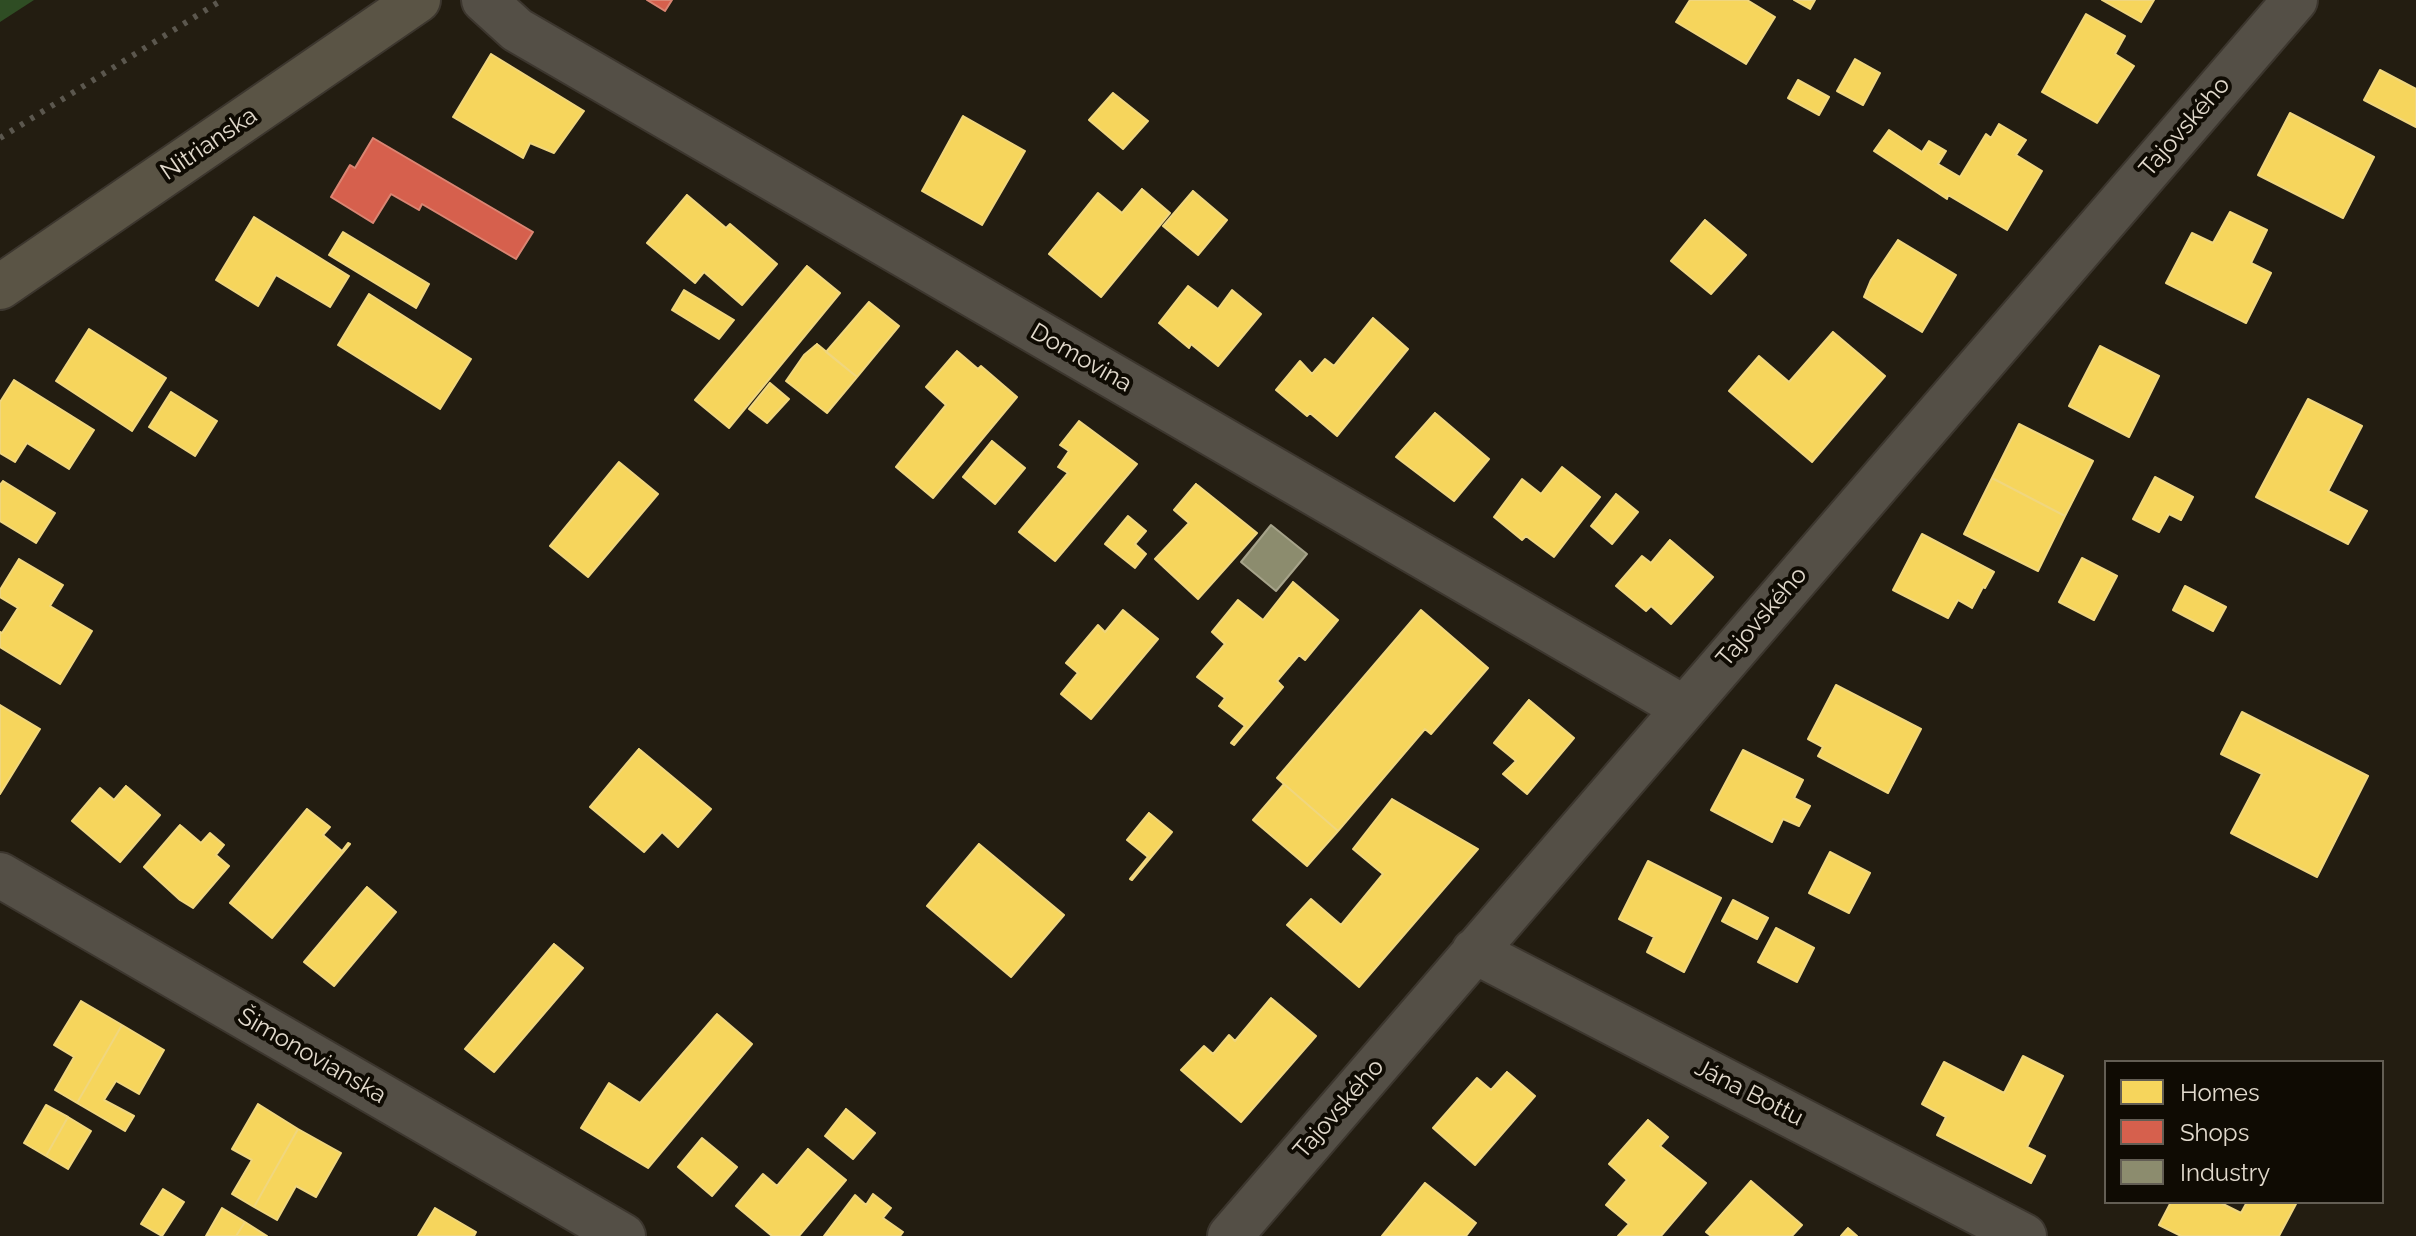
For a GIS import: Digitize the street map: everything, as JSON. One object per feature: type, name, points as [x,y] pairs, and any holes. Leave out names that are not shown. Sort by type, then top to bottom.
[{"type":"main road","name":"Nitrianska","points":[[0,287],[418,0]]},
{"type":"street","name":"Domovina","points":[[484,0],[517,30],[1684,708]]},
{"type":"street","name":"Tajovského","points":[[1230,1236],[2295,0]]},
{"type":"street","name":"Šimonovianska","points":[[0,875],[623,1236]]},
{"type":"street","name":"Jána Bottu","points":[[1474,951],[2024,1236]]},
{"type":"green space","points":[[0,0],[34,0],[0,22]]},
{"type":"building: Homes","points":[[1690,0],[1747,0],[1775,17],[1746,64],[1676,22]]},
{"type":"building: Homes","points":[[1794,0],[1815,0],[1810,9]]},
{"type":"building: Homes","points":[[2102,0],[2154,0],[2141,22]]},
{"type":"building: Homes","points":[[2086,14],[2125,36],[2115,54],[2134,66],[2097,123],[2042,92]]},
{"type":"building: Homes","points":[[491,54],[584,111],[554,153],[530,143],[523,158],[453,117]]},
{"type":"building: Homes","points":[[1855,59],[1880,73],[1863,105],[1837,91]]},
{"type":"building: Homes","points":[[2380,70],[2416,89],[2416,127],[2364,100]]},
{"type":"building: Homes","points":[[1798,80],[1829,97],[1819,115],[1788,98]]},
{"type":"building: Homes","points":[[1113,93],[1148,121],[1123,149],[1089,120]]},
{"type":"building: Homes","points":[[2290,113],[2374,157],[2343,218],[2258,175]]},
{"type":"building: Homes","points":[[963,116],[1025,151],[982,225],[922,191]]},
{"type":"building: Homes","points":[[1999,124],[2026,140],[2016,155],[2042,171],[2007,230],[1948,195],[1947,199],[1874,151],[1889,130],[1922,152],[1929,141],[1946,151],[1938,164],[1960,177],[1986,134],[1991,138]]},
{"type":"building: Homes","points":[[1142,189],[1170,213],[1101,297],[1049,254],[1098,193],[1122,213]]},
{"type":"building: Homes","points":[[1193,191],[1227,220],[1198,255],[1163,226]]},
{"type":"building: Homes","points":[[687,195],[726,228],[730,224],[777,264],[742,305],[704,272],[695,283],[647,243]]},
{"type":"building: Homes","points":[[2230,212],[2267,230],[2251,263],[2271,273],[2246,323],[2166,283],[2192,233],[2213,243]]},
{"type":"building: Homes","points":[[254,217],[349,276],[330,307],[276,275],[258,306],[216,280]]},
{"type":"building: Homes","points":[[1705,220],[1746,255],[1711,294],[1671,261]]},
{"type":"building: Homes","points":[[343,232],[429,284],[416,308],[329,255]]},
{"type":"building: Homes","points":[[1898,240],[1956,275],[1922,332],[1864,297],[1871,280]]},
{"type":"building: Homes","points":[[807,266],[840,293],[729,428],[695,400]]},
{"type":"building: Homes","points":[[1188,286],[1218,309],[1232,290],[1261,314],[1218,366],[1191,344],[1189,348],[1159,323]]},
{"type":"building: Homes","points":[[684,290],[734,320],[719,339],[672,310]]},
{"type":"building: Homes","points":[[369,294],[471,359],[440,409],[338,345]]},
{"type":"building: Homes","points":[[869,302],[899,326],[857,377],[826,352]]},
{"type":"building: Homes","points":[[1373,318],[1408,349],[1337,436],[1276,390],[1300,361],[1312,374],[1325,359],[1334,366]]},
{"type":"building: Homes","points":[[89,329],[166,378],[132,431],[56,381]]},
{"type":"building: Homes","points":[[1833,332],[1885,376],[1812,462],[1729,391],[1759,356],[1789,382]]},
{"type":"building: Homes","points":[[817,344],[857,377],[827,413],[786,381],[804,355]]},
{"type":"building: Homes","points":[[2100,346],[2159,376],[2129,437],[2069,406]]},
{"type":"building: Homes","points":[[957,351],[978,369],[981,366],[1017,397],[933,498],[896,467],[946,405],[926,387]]},
{"type":"building: Homes","points":[[14,380],[94,430],[69,469],[27,443],[15,462],[0,453],[0,402]]},
{"type":"building: Homes","points":[[770,383],[789,399],[767,423],[749,409]]},
{"type":"building: Homes","points":[[171,392],[217,421],[195,456],[149,427]]},
{"type":"building: Homes","points":[[2308,399],[2362,426],[2328,491],[2367,511],[2348,544],[2256,497]]},
{"type":"building: Homes","points":[[1435,413],[1489,459],[1454,501],[1396,457]]},
{"type":"building: Homes","points":[[1079,421],[1137,464],[1055,561],[1019,532],[1068,473],[1058,467],[1069,451],[1060,445]]},
{"type":"building: Homes","points":[[2019,424],[2093,461],[2065,516],[1992,478]]},
{"type":"building: Homes","points":[[992,441],[1025,468],[995,504],[963,477]]},
{"type":"building: Homes","points":[[619,462],[658,494],[588,577],[550,546]]},
{"type":"building: Homes","points":[[1562,467],[1600,497],[1554,557],[1526,536],[1522,540],[1494,517],[1522,479],[1541,494]]},
{"type":"building: Homes","points":[[2155,477],[2193,497],[2181,520],[2169,514],[2159,532],[2133,519]]},
{"type":"building: Homes","points":[[1992,478],[2065,516],[2038,571],[1964,534]]},
{"type":"building: Homes","points":[[3,481],[55,513],[36,543],[0,521],[0,485]]},
{"type":"building: Homes","points":[[1196,484],[1257,533],[1198,599],[1155,559],[1189,523],[1174,510]]},
{"type":"building: Homes","points":[[1616,494],[1638,512],[1612,544],[1591,526]]},
{"type":"building: Homes","points":[[1128,516],[1146,531],[1135,544],[1146,554],[1135,568],[1105,544]]},
{"type":"building: Homes","points":[[1922,534],[1994,572],[1972,608],[1958,600],[1948,618],[1893,590]]},
{"type":"building: Homes","points":[[1670,540],[1713,577],[1671,624],[1651,606],[1646,611],[1616,586],[1642,556],[1651,563]]},
{"type":"building: Homes","points":[[2082,558],[2117,576],[2094,620],[2059,602]]},
{"type":"building: Homes","points":[[19,559],[63,585],[50,606],[92,631],[60,684],[0,647],[0,632],[18,608],[0,597],[0,590]]},
{"type":"building: Homes","points":[[1293,582],[1338,620],[1305,660],[1299,655],[1277,681],[1283,687],[1234,745],[1231,743],[1245,726],[1219,706],[1225,698],[1197,677],[1225,644],[1212,632],[1238,600],[1263,620]]},
{"type":"building: Homes","points":[[2185,586],[2226,607],[2213,631],[2173,610]]},
{"type":"building: Homes","points":[[1123,610],[1158,639],[1091,719],[1061,694],[1078,673],[1066,663],[1098,625],[1105,632]]},
{"type":"building: Homes","points":[[1421,610],[1488,668],[1431,734],[1425,729],[1338,831],[1277,778]]},
{"type":"building: Homes","points":[[1836,685],[1921,729],[1888,793],[1818,756],[1823,747],[1808,739]]},
{"type":"building: Homes","points":[[1529,700],[1574,738],[1527,794],[1503,774],[1516,761],[1494,743]]},
{"type":"building: Homes","points":[[0,705],[40,729],[0,794]]},
{"type":"building: Homes","points":[[2242,712],[2368,776],[2317,877],[2231,833],[2262,774],[2221,754]]},
{"type":"building: Homes","points":[[639,749],[711,809],[678,847],[662,832],[644,852],[590,807]]},
{"type":"building: Homes","points":[[1743,750],[1803,780],[1794,798],[1810,806],[1799,826],[1783,819],[1772,842],[1711,810]]},
{"type":"building: Homes","points":[[1284,784],[1338,831],[1307,866],[1253,820]]},
{"type":"building: Homes","points":[[126,786],[160,815],[120,862],[72,821],[100,788],[114,800]]},
{"type":"building: Homes","points":[[1392,799],[1478,849],[1359,987],[1287,925],[1311,899],[1341,925],[1383,874],[1353,849]]},
{"type":"building: Homes","points":[[307,809],[330,827],[323,835],[342,851],[350,844],[272,938],[230,903]]},
{"type":"building: Homes","points":[[1149,813],[1172,832],[1132,880],[1148,857],[1127,840]]},
{"type":"building: Homes","points":[[180,825],[201,843],[210,833],[224,845],[216,855],[229,866],[193,908],[144,867]]},
{"type":"building: Homes","points":[[979,844],[1064,915],[1011,977],[927,906]]},
{"type":"building: Homes","points":[[1830,852],[1870,873],[1849,913],[1809,893]]},
{"type":"building: Homes","points":[[1648,861],[1721,898],[1684,972],[1647,952],[1654,937],[1619,919]]},
{"type":"building: Homes","points":[[367,887],[396,912],[334,986],[304,962]]},
{"type":"building: Homes","points":[[1733,900],[1768,918],[1757,939],[1722,921]]},
{"type":"building: Homes","points":[[1776,928],[1814,948],[1797,982],[1758,962]]},
{"type":"building: Homes","points":[[554,944],[583,968],[494,1072],[465,1049]]},
{"type":"building: Homes","points":[[1271,998],[1316,1036],[1241,1122],[1181,1070],[1204,1046],[1213,1054],[1229,1035],[1235,1041]]},
{"type":"building: Homes","points":[[81,1001],[122,1025],[77,1103],[55,1090],[74,1057],[54,1045]]},
{"type":"building: Homes","points":[[717,1014],[752,1044],[648,1168],[581,1128],[609,1083],[640,1103]]},
{"type":"building: Homes","points":[[122,1025],[164,1050],[139,1094],[116,1081],[104,1100],[134,1116],[125,1131],[77,1103]]},
{"type":"building: Homes","points":[[2023,1056],[2063,1076],[2027,1147],[2045,1156],[2031,1183],[1937,1135],[1946,1117],[1922,1104],[1944,1062],[2004,1093]]},
{"type":"building: Homes","points":[[1507,1072],[1535,1096],[1475,1165],[1433,1128],[1477,1078],[1491,1090]]},
{"type":"building: Homes","points":[[258,1104],[298,1129],[254,1207],[232,1194],[252,1160],[232,1149]]},
{"type":"building: Homes","points":[[46,1105],[68,1117],[46,1156],[24,1143]]},
{"type":"building: Homes","points":[[846,1109],[875,1133],[853,1159],[825,1136]]},
{"type":"building: Homes","points":[[68,1117],[91,1131],[68,1169],[46,1156]]},
{"type":"building: Homes","points":[[1648,1120],[1668,1137],[1660,1146],[1706,1183],[1661,1236],[1618,1236],[1629,1224],[1606,1205],[1627,1180],[1609,1164]]},
{"type":"building: Homes","points":[[298,1129],[341,1153],[316,1197],[296,1186],[277,1220],[254,1207]]},
{"type":"building: Homes","points":[[702,1138],[737,1167],[712,1196],[678,1167]]},
{"type":"building: Homes","points":[[808,1149],[846,1180],[799,1236],[772,1236],[736,1206],[763,1174],[777,1186]]},
{"type":"building: Homes","points":[[1751,1181],[1802,1225],[1792,1236],[1711,1236],[1706,1232]]},
{"type":"building: Homes","points":[[1425,1183],[1476,1223],[1466,1236],[1382,1236]]},
{"type":"building: Homes","points":[[163,1189],[184,1202],[162,1236],[141,1224]]},
{"type":"building: Homes","points":[[873,1194],[891,1208],[883,1218],[903,1232],[900,1236],[824,1236],[855,1195],[866,1205]]},
{"type":"building: Homes","points":[[2170,1204],[2223,1204],[2241,1213],[2246,1204],[2296,1204],[2279,1236],[2181,1236],[2159,1225]]},
{"type":"building: Homes","points":[[222,1208],[245,1222],[236,1236],[206,1236]]},
{"type":"building: Homes","points":[[435,1208],[476,1232],[474,1236],[418,1236]]},
{"type":"building: Homes","points":[[245,1222],[267,1236],[236,1236]]},
{"type":"building: Homes","points":[[1848,1228],[1857,1236],[1841,1236]]},
{"type":"building: Shops","points":[[647,0],[672,0],[665,11]]},
{"type":"building: Shops","points":[[373,138],[533,232],[516,259],[422,204],[419,210],[391,194],[373,223],[331,197],[350,165],[355,168]]},
{"type":"building: Industry","points":[[1271,525],[1307,554],[1276,591],[1241,562]]},
{"type":"railway","points":[[0,138],[222,0]]}]
